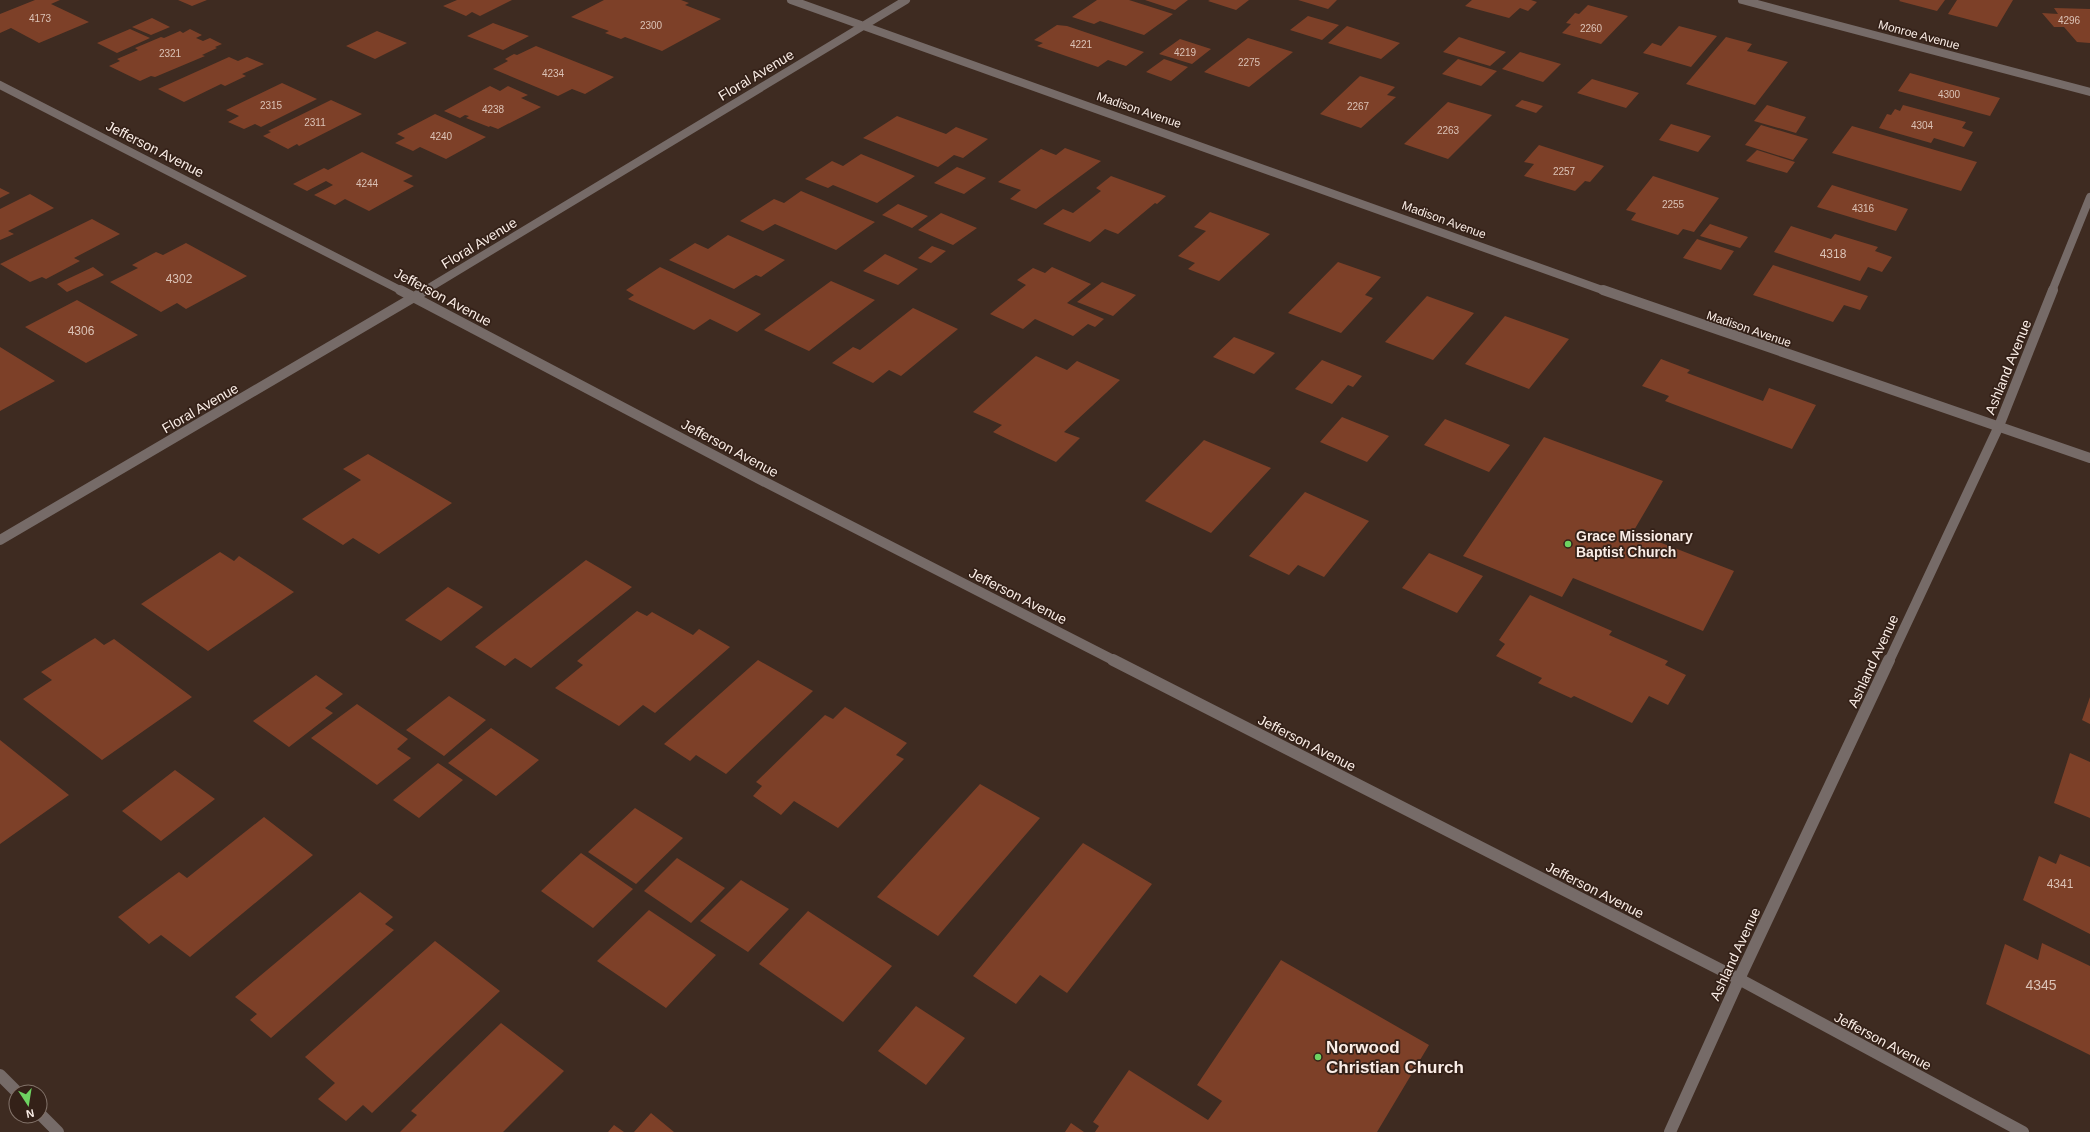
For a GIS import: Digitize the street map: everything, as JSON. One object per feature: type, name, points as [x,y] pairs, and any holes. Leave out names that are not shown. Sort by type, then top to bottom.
[{"type":"street","name":"Madison Avenue","points":[[791,0],[1693,322],[2090,458]]},
{"type":"street","name":"Floral Avenue","points":[[0,540],[414,297],[906,0]]},
{"type":"street","name":"Monroe Avenue","points":[[1742,0],[2090,92]]},
{"type":"street","name":"Jefferson Avenue","points":[[0,85],[414,297],[763,482],[1739,979],[2023,1132]]},
{"type":"street","name":"Ashland Avenue","points":[[1670,1132],[1739,979],[1999,426],[2039,328],[2064,259],[2090,197]]},
{"type":"street","points":[[0,1075],[9,1084]]},
{"type":"street","points":[[48,1122],[58,1132]]},
{"type":"building","points":[[35,0],[60,0],[51,4],[89,22],[39,43],[11,28],[0,33],[0,14]]},
{"type":"building","points":[[178,0],[207,0],[192,6]]},
{"type":"building","points":[[457,0],[512,0],[480,16],[472,12],[466,16],[443,6]]},
{"type":"building","points":[[604,0],[681,0],[689,3],[685,5],[721,19],[662,51],[625,37],[621,39],[605,33],[609,31],[571,17]]},
{"type":"building","points":[[1097,0],[1129,0],[1173,14],[1144,35],[1100,21],[1094,24],[1072,17]]},
{"type":"building","points":[[1145,0],[1188,0],[1175,10]]},
{"type":"building","points":[[1249,0],[1236,10],[1208,1]]},
{"type":"building","points":[[1298,0],[1337,0],[1328,9]]},
{"type":"building","points":[[1472,0],[1531,0],[1537,2],[1528,11],[1520,8],[1509,18],[1465,6]]},
{"type":"building","points":[[1945,0],[1937,11],[1899,1]]},
{"type":"building","points":[[1957,0],[2013,0],[1997,27],[1948,14]]},
{"type":"building","points":[[1588,5],[1628,16],[1601,44],[1562,33],[1571,24],[1566,23],[1575,13],[1579,14]]},
{"type":"building","points":[[2054,8],[2090,9],[2090,43],[2077,42],[2064,27],[2054,27],[2042,13],[2058,14]]},
{"type":"building","points":[[1308,16],[1339,25],[1322,40],[1290,30]]},
{"type":"building","points":[[152,18],[170,27],[151,35],[132,27]]},
{"type":"building","points":[[493,23],[529,36],[503,50],[467,36]]},
{"type":"building","points":[[1057,25],[1067,26],[1144,52],[1126,66],[1108,60],[1098,67],[1037,46],[1043,43],[1034,40]]},
{"type":"building","points":[[1347,26],[1400,43],[1381,59],[1328,43]]},
{"type":"building","points":[[1679,26],[1717,36],[1691,67],[1643,53],[1652,43],[1661,46]]},
{"type":"building","points":[[130,29],[150,38],[117,53],[97,43]]},
{"type":"building","points":[[190,29],[202,35],[196,38],[203,41],[210,38],[222,44],[202,55],[205,56],[155,77],[151,76],[140,81],[109,66],[120,61],[117,59],[138,50],[135,48],[161,37],[164,38],[180,31],[183,33]]},
{"type":"building","points":[[377,31],[407,43],[375,59],[346,46]]},
{"type":"building","points":[[1459,37],[1506,52],[1490,66],[1443,52]]},
{"type":"building","points":[[1726,37],[1752,44],[1747,51],[1788,62],[1755,105],[1686,84]]},
{"type":"building","points":[[1248,38],[1293,52],[1249,87],[1204,72]]},
{"type":"building","points":[[1180,39],[1211,49],[1192,64],[1159,54]]},
{"type":"building","points":[[536,46],[614,77],[585,94],[572,89],[558,96],[493,69],[508,61],[505,59],[514,54],[517,55]]},
{"type":"building","points":[[1520,52],[1561,64],[1543,82],[1502,69]]},
{"type":"building","points":[[229,57],[238,61],[247,57],[264,64],[242,74],[246,76],[225,86],[221,84],[184,102],[158,89]]},
{"type":"building","points":[[1164,59],[1188,67],[1171,81],[1146,72]]},
{"type":"building","points":[[1458,59],[1497,71],[1481,86],[1442,74]]},
{"type":"building","points":[[1910,73],[2000,98],[1990,116],[1898,91]]},
{"type":"building","points":[[1360,76],[1395,87],[1387,95],[1396,97],[1361,128],[1320,114]]},
{"type":"building","points":[[1592,79],[1639,93],[1626,108],[1577,93]]},
{"type":"building","points":[[282,83],[317,99],[261,127],[255,124],[244,129],[228,122],[239,116],[226,110]]},
{"type":"building","points":[[490,86],[500,91],[508,86],[528,95],[521,98],[541,107],[498,129],[466,118],[469,116],[465,115],[460,118],[444,111]]},
{"type":"building","points":[[331,100],[362,114],[299,146],[297,144],[288,149],[263,136],[271,132],[268,131]]},
{"type":"building","points":[[1522,100],[1543,106],[1536,113],[1515,106]]},
{"type":"building","points":[[1448,102],[1492,115],[1448,159],[1404,144]]},
{"type":"building","points":[[1767,105],[1806,117],[1796,133],[1754,121]]},
{"type":"building","points":[[1903,105],[1966,122],[1962,128],[1973,132],[1964,147],[1934,138],[1931,143],[1879,128],[1887,114],[1891,115],[1895,109],[1900,111]]},
{"type":"building","points":[[435,114],[486,137],[446,159],[420,147],[413,151],[395,143],[405,138],[397,134]]},
{"type":"building","points":[[897,116],[946,134],[956,127],[988,139],[963,158],[954,155],[938,167],[863,138]]},
{"type":"building","points":[[1671,124],[1711,136],[1698,152],[1659,140]]},
{"type":"building","points":[[1761,125],[1808,139],[1793,160],[1745,145]]},
{"type":"building","points":[[1852,126],[1977,162],[1961,191],[1832,153]]},
{"type":"building","points":[[1539,145],[1604,166],[1590,182],[1585,181],[1575,191],[1524,176],[1534,164],[1524,162]]},
{"type":"building","points":[[1065,148],[1101,161],[1036,209],[1010,199],[1021,190],[998,182],[1041,149],[1056,155]]},
{"type":"building","points":[[1757,150],[1795,162],[1787,173],[1746,161]]},
{"type":"building","points":[[362,152],[413,176],[403,181],[414,186],[369,211],[345,199],[335,205],[314,195],[333,185],[326,181],[307,191],[293,184],[324,168],[328,170]]},
{"type":"building","points":[[861,154],[915,176],[877,203],[833,185],[828,188],[805,179],[832,161],[843,166]]},
{"type":"building","points":[[957,167],[986,178],[964,194],[934,183]]},
{"type":"building","points":[[1111,176],[1166,196],[1157,204],[1155,203],[1118,234],[1105,229],[1090,242],[1043,224],[1063,209],[1073,213],[1101,191],[1096,188]]},
{"type":"building","points":[[1653,176],[1719,198],[1694,232],[1683,229],[1678,235],[1631,220],[1636,213],[1626,210]]},
{"type":"building","points":[[1832,185],[1908,209],[1896,231],[1817,207]]},
{"type":"building","points":[[0,188],[10,193],[0,198]]},
{"type":"building","points":[[801,191],[875,222],[836,250],[775,224],[763,231],[740,221],[774,199],[784,203]]},
{"type":"building","points":[[30,194],[54,208],[8,231],[14,234],[0,240],[0,209]]},
{"type":"building","points":[[898,204],[928,216],[912,228],[882,215]]},
{"type":"building","points":[[1210,212],[1270,234],[1219,281],[1188,269],[1195,263],[1178,256],[1206,231],[1194,227]]},
{"type":"building","points":[[941,213],[977,228],[953,245],[918,230]]},
{"type":"building","points":[[92,219],[120,234],[74,258],[80,261],[46,279],[42,277],[30,282],[0,264]]},
{"type":"building","points":[[1710,224],[1748,237],[1740,248],[1700,236]]},
{"type":"building","points":[[1791,226],[1831,239],[1835,234],[1878,247],[1875,251],[1892,257],[1882,272],[1868,267],[1860,281],[1774,252]]},
{"type":"building","points":[[728,235],[785,260],[761,277],[756,275],[734,289],[669,260],[695,243],[708,249]]},
{"type":"building","points":[[1697,239],[1734,251],[1721,270],[1683,258]]},
{"type":"building","points":[[186,243],[247,276],[186,309],[177,303],[161,312],[110,282],[138,268],[132,265],[156,252],[163,255]]},
{"type":"building","points":[[932,246],[946,251],[931,263],[918,258]]},
{"type":"building","points":[[885,254],[918,269],[898,285],[863,271]]},
{"type":"building","points":[[1338,262],[1381,277],[1365,295],[1373,298],[1341,333],[1288,313]]},
{"type":"building","points":[[1773,265],[1868,296],[1860,310],[1844,305],[1833,322],[1753,295]]},
{"type":"building","points":[[93,267],[104,275],[67,292],[57,284]]},
{"type":"building","points":[[660,267],[761,314],[737,332],[710,319],[694,330],[628,299],[634,295],[626,290]]},
{"type":"building","points":[[1052,267],[1091,284],[1067,303],[1104,319],[1095,327],[1088,324],[1073,336],[1035,319],[1023,329],[990,314],[1026,285],[1017,280],[1033,268],[1045,273]]},
{"type":"building","points":[[831,281],[875,300],[809,351],[764,330]]},
{"type":"building","points":[[1102,282],[1136,295],[1113,316],[1077,302]]},
{"type":"building","points":[[1427,296],[1474,313],[1433,360],[1385,342]]},
{"type":"building","points":[[77,300],[138,335],[86,363],[25,327]]},
{"type":"building","points":[[913,308],[958,329],[901,376],[889,370],[873,383],[832,363],[853,347],[860,350]]},
{"type":"building","points":[[1505,316],[1569,339],[1529,389],[1465,364]]},
{"type":"building","points":[[1234,337],[1275,353],[1254,374],[1213,357]]},
{"type":"building","points":[[0,347],[55,381],[0,411]]},
{"type":"building","points":[[1036,356],[1067,370],[1077,361],[1120,380],[1064,432],[1080,438],[1056,462],[993,432],[1002,425],[973,412]]},
{"type":"building","points":[[1661,359],[1690,370],[1687,373],[1763,401],[1769,388],[1816,405],[1792,449],[1665,401],[1669,396],[1642,386]]},
{"type":"building","points":[[1322,360],[1362,376],[1353,387],[1348,385],[1332,404],[1295,389]]},
{"type":"building","points":[[1342,417],[1389,436],[1367,462],[1320,442]]},
{"type":"building","points":[[1445,419],[1510,445],[1489,472],[1424,445]]},
{"type":"building","name":"Grace Missionary Baptist Church","points":[[1544,437],[1663,481],[1633,532],[1734,571],[1703,631],[1573,578],[1562,597],[1463,556]]},
{"type":"building","points":[[1204,440],[1271,468],[1211,533],[1145,501]]},
{"type":"building","points":[[368,454],[452,503],[379,554],[353,538],[343,545],[302,519],[361,480],[343,469]]},
{"type":"building","points":[[1305,492],[1369,521],[1324,577],[1298,565],[1289,575],[1249,556]]},
{"type":"building","points":[[220,552],[234,561],[239,556],[294,592],[208,651],[141,604]]},
{"type":"building","points":[[1429,553],[1483,576],[1457,613],[1402,588]]},
{"type":"building","points":[[586,560],[632,587],[531,668],[515,658],[505,666],[475,647]]},
{"type":"building","points":[[448,587],[483,607],[441,641],[405,620]]},
{"type":"building","points":[[1530,595],[1612,631],[1609,635],[1668,661],[1665,665],[1686,675],[1668,705],[1649,696],[1632,723],[1574,696],[1571,698],[1538,683],[1542,678],[1496,656],[1505,644],[1499,640]]},
{"type":"building","points":[[637,611],[647,616],[652,612],[693,635],[699,629],[730,647],[655,713],[643,705],[619,726],[555,688],[583,665],[577,661]]},
{"type":"building","points":[[95,638],[104,645],[114,639],[192,697],[102,760],[23,699],[52,680],[41,672]]},
{"type":"building","points":[[758,660],[813,691],[726,774],[696,755],[690,761],[664,744]]},
{"type":"building","points":[[316,675],[343,694],[325,708],[333,713],[289,747],[253,721]]},
{"type":"building","points":[[449,696],[486,720],[444,756],[406,730]]},
{"type":"building","points":[[2090,697],[2090,724],[2082,720]]},
{"type":"building","points":[[357,704],[408,739],[397,749],[411,758],[377,785],[311,738]]},
{"type":"building","points":[[845,707],[907,743],[896,755],[904,759],[838,828],[794,801],[781,815],[753,796],[762,786],[756,782],[825,715],[833,719]]},
{"type":"building","points":[[491,728],[539,760],[496,796],[448,763]]},
{"type":"building","points":[[0,740],[69,795],[0,844]]},
{"type":"building","points":[[2070,753],[2090,762],[2090,818],[2054,803]]},
{"type":"building","points":[[438,763],[463,780],[419,818],[393,800]]},
{"type":"building","points":[[175,770],[215,799],[161,841],[122,811]]},
{"type":"building","points":[[980,784],[1040,818],[938,936],[877,897]]},
{"type":"building","points":[[635,808],[683,838],[636,884],[588,852]]},
{"type":"building","points":[[264,817],[313,855],[190,957],[161,935],[149,944],[118,917],[179,872],[187,878]]},
{"type":"building","points":[[1083,843],[1152,884],[1067,993],[1040,975],[1016,1004],[973,976]]},
{"type":"building","points":[[581,853],[633,889],[593,928],[541,891]]},
{"type":"building","points":[[2060,854],[2090,867],[2090,934],[2023,900],[2039,856],[2056,864]]},
{"type":"building","points":[[677,858],[725,888],[691,923],[644,891]]},
{"type":"building","points":[[741,880],[789,909],[748,952],[700,921]]},
{"type":"building","points":[[360,892],[393,917],[385,924],[394,930],[271,1038],[250,1020],[257,1014],[235,997]]},
{"type":"building","points":[[649,910],[716,955],[666,1008],[597,961]]},
{"type":"building","points":[[808,911],[892,966],[843,1022],[759,964]]},
{"type":"building","points":[[435,941],[500,991],[372,1113],[363,1105],[346,1121],[318,1099],[335,1083],[305,1057]]},
{"type":"building","points":[[2042,943],[2090,966],[2090,1055],[1986,1004],[2005,944],[2038,960]]},
{"type":"building","name":"Norwood Christian Church","points":[[1281,960],[1429,1045],[1377,1132],[1095,1132],[1099,1126],[1093,1122],[1129,1070],[1208,1120],[1222,1101],[1197,1085]]},
{"type":"building","points":[[916,1006],[965,1038],[926,1085],[878,1051]]},
{"type":"building","points":[[501,1023],[564,1071],[503,1132],[400,1132],[417,1115],[411,1111]]},
{"type":"building","points":[[651,1113],[674,1132],[634,1132]]},
{"type":"building","points":[[1071,1123],[1084,1132],[1065,1132]]},
{"type":"building","points":[[614,1125],[624,1132],[608,1132]]},
{"type":"place","name":"Grace Missionary Baptist Church","points":[[1568,544]]},
{"type":"place","name":"Norwood Christian Church","points":[[1318,1057]]}]
